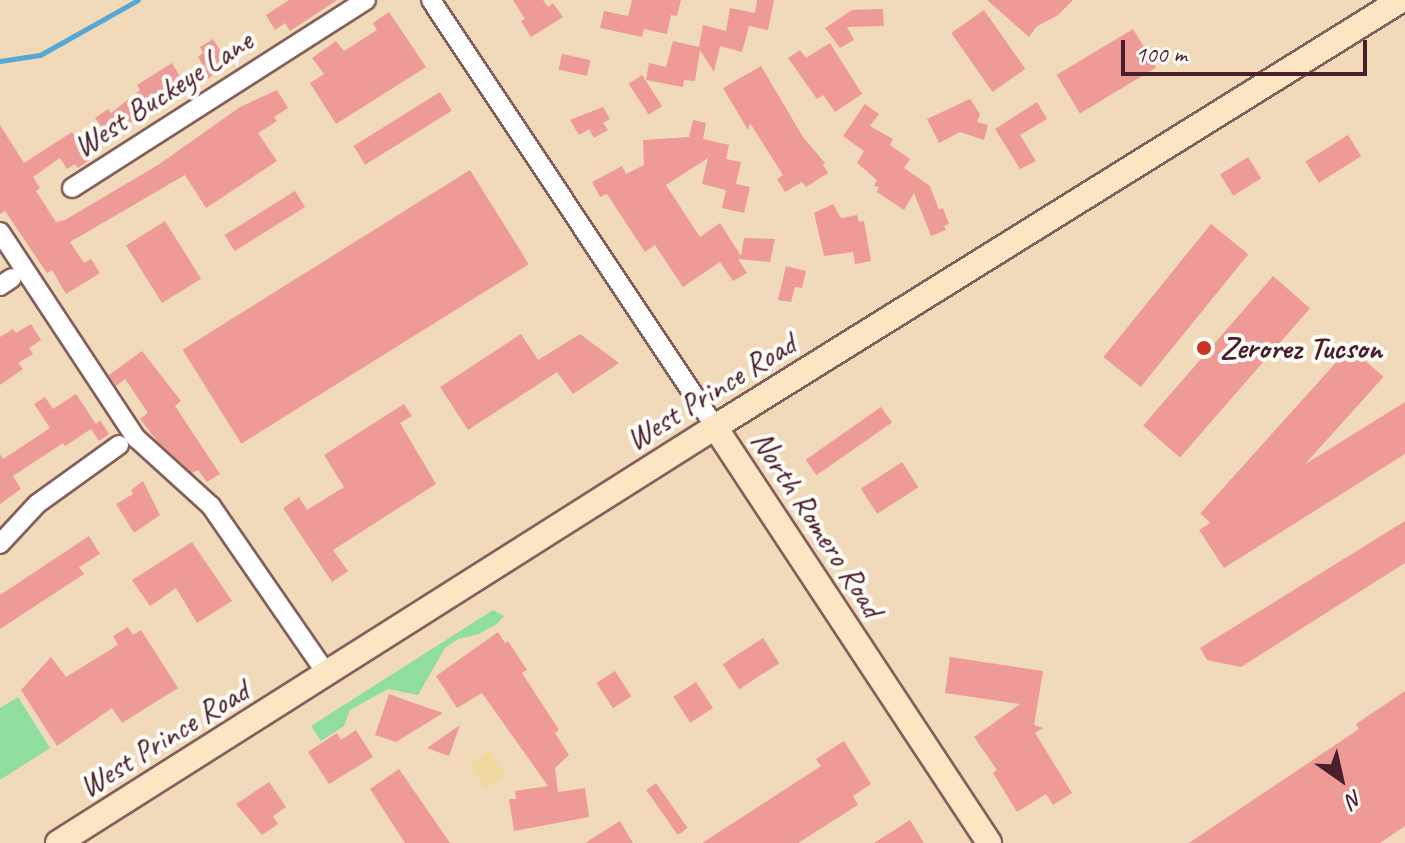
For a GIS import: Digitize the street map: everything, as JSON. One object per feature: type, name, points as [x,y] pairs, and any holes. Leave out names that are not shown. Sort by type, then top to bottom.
[{"type":"main road","name":"West Prince Road","points":[[58,843],[715,427],[1401,0]]},
{"type":"main road","name":"North Romero Road","points":[[715,427],[989,843]]},
{"type":"street","name":"West Buckeye Lane","points":[[72,188],[366,0]]},
{"type":"street","name":"North Romero Road","points":[[431,0],[715,427]]},
{"type":"street","points":[[0,232],[136,438],[211,506],[327,674]]},
{"type":"street","points":[[0,544],[37,504],[119,445]]},
{"type":"green space","points":[[493,610],[504,616],[479,634],[458,639],[445,648],[418,695],[388,689],[350,710],[344,726],[321,741],[311,726]]},
{"type":"green space","points":[[18,697],[50,748],[0,780],[0,708]]},
{"type":"sand","points":[[489,751],[505,775],[485,788],[469,764]]},
{"type":"building","points":[[289,0],[337,0],[290,31],[285,23],[275,30],[266,15]]},
{"type":"building","points":[[513,0],[543,0],[548,7],[553,3],[563,17],[531,37],[521,21],[525,19]]},
{"type":"building","points":[[632,0],[681,0],[677,16],[671,15],[667,34],[644,29],[642,37],[600,28],[604,11],[628,16]]},
{"type":"building","points":[[757,0],[774,0],[768,30],[749,26],[742,52],[720,46],[714,72],[700,50],[695,81],[684,80],[683,87],[646,80],[649,63],[666,67],[673,41],[699,47],[703,25],[726,31],[730,8],[755,13]]},
{"type":"building","points":[[987,0],[1073,0],[1058,15],[1036,27],[1029,37]]},
{"type":"building","points":[[883,9],[884,26],[847,27],[854,40],[840,48],[825,28],[852,10]]},
{"type":"building","points":[[984,10],[1025,69],[993,92],[951,33]]},
{"type":"building","points":[[389,12],[426,67],[336,124],[310,83],[324,74],[312,58],[336,41],[344,51],[377,30],[373,23]]},
{"type":"building","points":[[1133,29],[1156,68],[1080,113],[1057,75]]},
{"type":"building","points":[[213,39],[223,55],[235,48],[240,57],[169,105],[165,98],[87,155],[90,160],[78,168],[75,164],[67,169],[60,158],[33,177],[40,188],[36,191],[56,222],[65,220],[158,165],[240,107],[277,90],[288,108],[274,117],[277,121],[258,133],[277,161],[206,208],[185,175],[70,242],[84,263],[91,259],[100,273],[66,294],[52,270],[47,273],[5,211],[0,214],[0,125],[24,163],[72,132],[78,141],[101,126],[95,118],[108,109],[111,113],[140,90],[137,85],[172,63],[182,80],[204,67],[198,57],[203,53],[200,47]]},
{"type":"building","points":[[830,43],[862,94],[835,112],[823,95],[817,99],[788,58],[800,50],[806,58]]},
{"type":"building","points":[[562,54],[590,60],[587,76],[559,70]]},
{"type":"building","points":[[761,66],[803,137],[825,163],[823,165],[828,173],[806,187],[802,182],[785,192],[777,179],[783,175],[750,123],[748,130],[723,88]]},
{"type":"building","points":[[642,75],[662,106],[649,115],[629,84]]},
{"type":"building","points":[[440,92],[452,111],[365,165],[353,146]]},
{"type":"building","points":[[970,99],[980,114],[977,122],[988,125],[984,140],[960,132],[939,143],[927,119]]},
{"type":"building","points":[[1037,102],[1047,119],[1020,135],[1036,161],[1020,169],[995,129]]},
{"type":"building","points":[[865,104],[879,114],[870,126],[893,139],[890,145],[910,159],[904,168],[930,186],[939,210],[943,208],[949,224],[944,226],[946,230],[931,236],[914,193],[904,210],[877,192],[879,187],[874,186],[877,180],[857,163],[864,151],[843,136]]},
{"type":"building","points":[[603,107],[610,119],[603,123],[608,130],[594,138],[589,129],[579,135],[570,120]]},
{"type":"building","points":[[693,120],[706,123],[703,139],[729,145],[726,159],[741,162],[736,184],[750,187],[744,213],[722,208],[726,190],[702,184],[708,158],[666,185],[700,237],[720,223],[741,256],[744,238],[775,239],[770,262],[738,259],[747,273],[733,281],[720,262],[683,287],[655,245],[645,252],[607,194],[600,197],[592,182],[622,166],[626,174],[644,165],[643,140],[689,137]]},
{"type":"building","points":[[1348,135],[1361,156],[1319,183],[1306,161]]},
{"type":"building","points":[[1248,157],[1261,178],[1233,196],[1220,174]]},
{"type":"building","points":[[470,170],[529,264],[241,444],[183,350]]},
{"type":"building","points":[[295,191],[305,207],[235,251],[225,235]]},
{"type":"building","points":[[833,204],[841,218],[857,215],[859,222],[864,221],[871,261],[855,264],[853,252],[824,256],[814,213]]},
{"type":"building","points":[[165,221],[201,279],[162,303],[126,245]]},
{"type":"building","points":[[1211,224],[1248,254],[1141,387],[1103,357]]},
{"type":"building","points":[[786,266],[806,271],[802,288],[795,287],[791,302],[778,300]]},
{"type":"building","points":[[1273,276],[1310,308],[1180,458],[1143,425]]},
{"type":"building","points":[[31,324],[41,340],[29,348],[33,354],[18,363],[23,369],[0,385],[0,337],[13,329],[16,333]]},
{"type":"building","points":[[521,334],[538,360],[580,334],[619,363],[573,394],[557,372],[468,430],[440,387]]},
{"type":"building","points":[[1350,347],[1383,377],[1234,544],[1200,513]]},
{"type":"building","points":[[142,351],[181,401],[175,406],[220,474],[207,482],[198,470],[192,473],[157,441],[140,419],[148,413],[125,379],[116,386],[109,375]]},
{"type":"building","points":[[76,394],[96,424],[100,420],[109,434],[99,441],[91,429],[65,446],[63,443],[13,476],[21,489],[0,504],[0,454],[3,459],[50,428],[34,404],[45,397],[53,409]]},
{"type":"building","points":[[1405,402],[1405,454],[1224,568],[1199,530]]},
{"type":"building","points":[[404,404],[412,416],[400,423],[436,484],[333,550],[348,571],[332,582],[283,508],[299,497],[307,510],[344,487],[324,455]]},
{"type":"building","points":[[881,407],[892,423],[817,475],[806,460]]},
{"type":"building","points":[[902,462],[918,487],[877,514],[861,489]]},
{"type":"building","points":[[143,481],[160,515],[134,533],[116,504],[133,494],[131,490]]},
{"type":"building","points":[[1405,521],[1405,563],[1241,667],[1207,660],[1200,648]]},
{"type":"building","points":[[89,536],[100,554],[79,567],[84,574],[0,629],[0,595]]},
{"type":"building","points":[[192,542],[232,601],[197,623],[176,588],[150,606],[132,580]]},
{"type":"building","points":[[128,627],[133,635],[141,630],[178,688],[122,723],[112,708],[57,746],[21,690],[51,657],[66,677],[118,645],[113,636]]},
{"type":"building","points":[[498,632],[505,643],[508,641],[527,670],[522,673],[559,730],[555,733],[569,755],[555,768],[558,792],[585,788],[589,817],[514,831],[509,799],[516,799],[515,791],[548,786],[482,693],[457,708],[436,676]]},
{"type":"building","points":[[763,638],[779,663],[739,689],[723,664]]},
{"type":"building","points":[[950,657],[1043,671],[1034,725],[1043,728],[1035,733],[1072,793],[1053,805],[1046,794],[1017,812],[993,773],[997,770],[974,737],[1020,704],[945,693]]},
{"type":"building","points":[[615,671],[631,696],[613,708],[597,683]]},
{"type":"building","points":[[696,682],[713,708],[690,723],[673,697]]},
{"type":"building","points":[[1405,691],[1405,826],[1380,843],[1189,843],[1359,729],[1356,724]]},
{"type":"building","points":[[389,694],[443,713],[396,742],[375,735]]},
{"type":"building","points":[[460,725],[449,756],[427,748]]},
{"type":"building","points":[[356,730],[373,757],[329,784],[308,752],[337,733],[341,740]]},
{"type":"building","points":[[844,741],[871,784],[853,796],[858,805],[798,843],[702,843],[821,766],[816,759]]},
{"type":"building","points":[[399,769],[450,843],[405,843],[370,789]]},
{"type":"building","points":[[269,782],[286,807],[273,816],[278,824],[262,835],[236,804]]},
{"type":"building","points":[[656,783],[688,828],[678,835],[646,790]]},
{"type":"building","points":[[910,820],[924,843],[874,843]]},
{"type":"building","points":[[620,821],[633,843],[585,843]]},
{"type":"waterway","points":[[0,61],[40,55],[138,0]]},
{"type":"place","name":"Zerorez Tucson","points":[[1204,348]]}]
